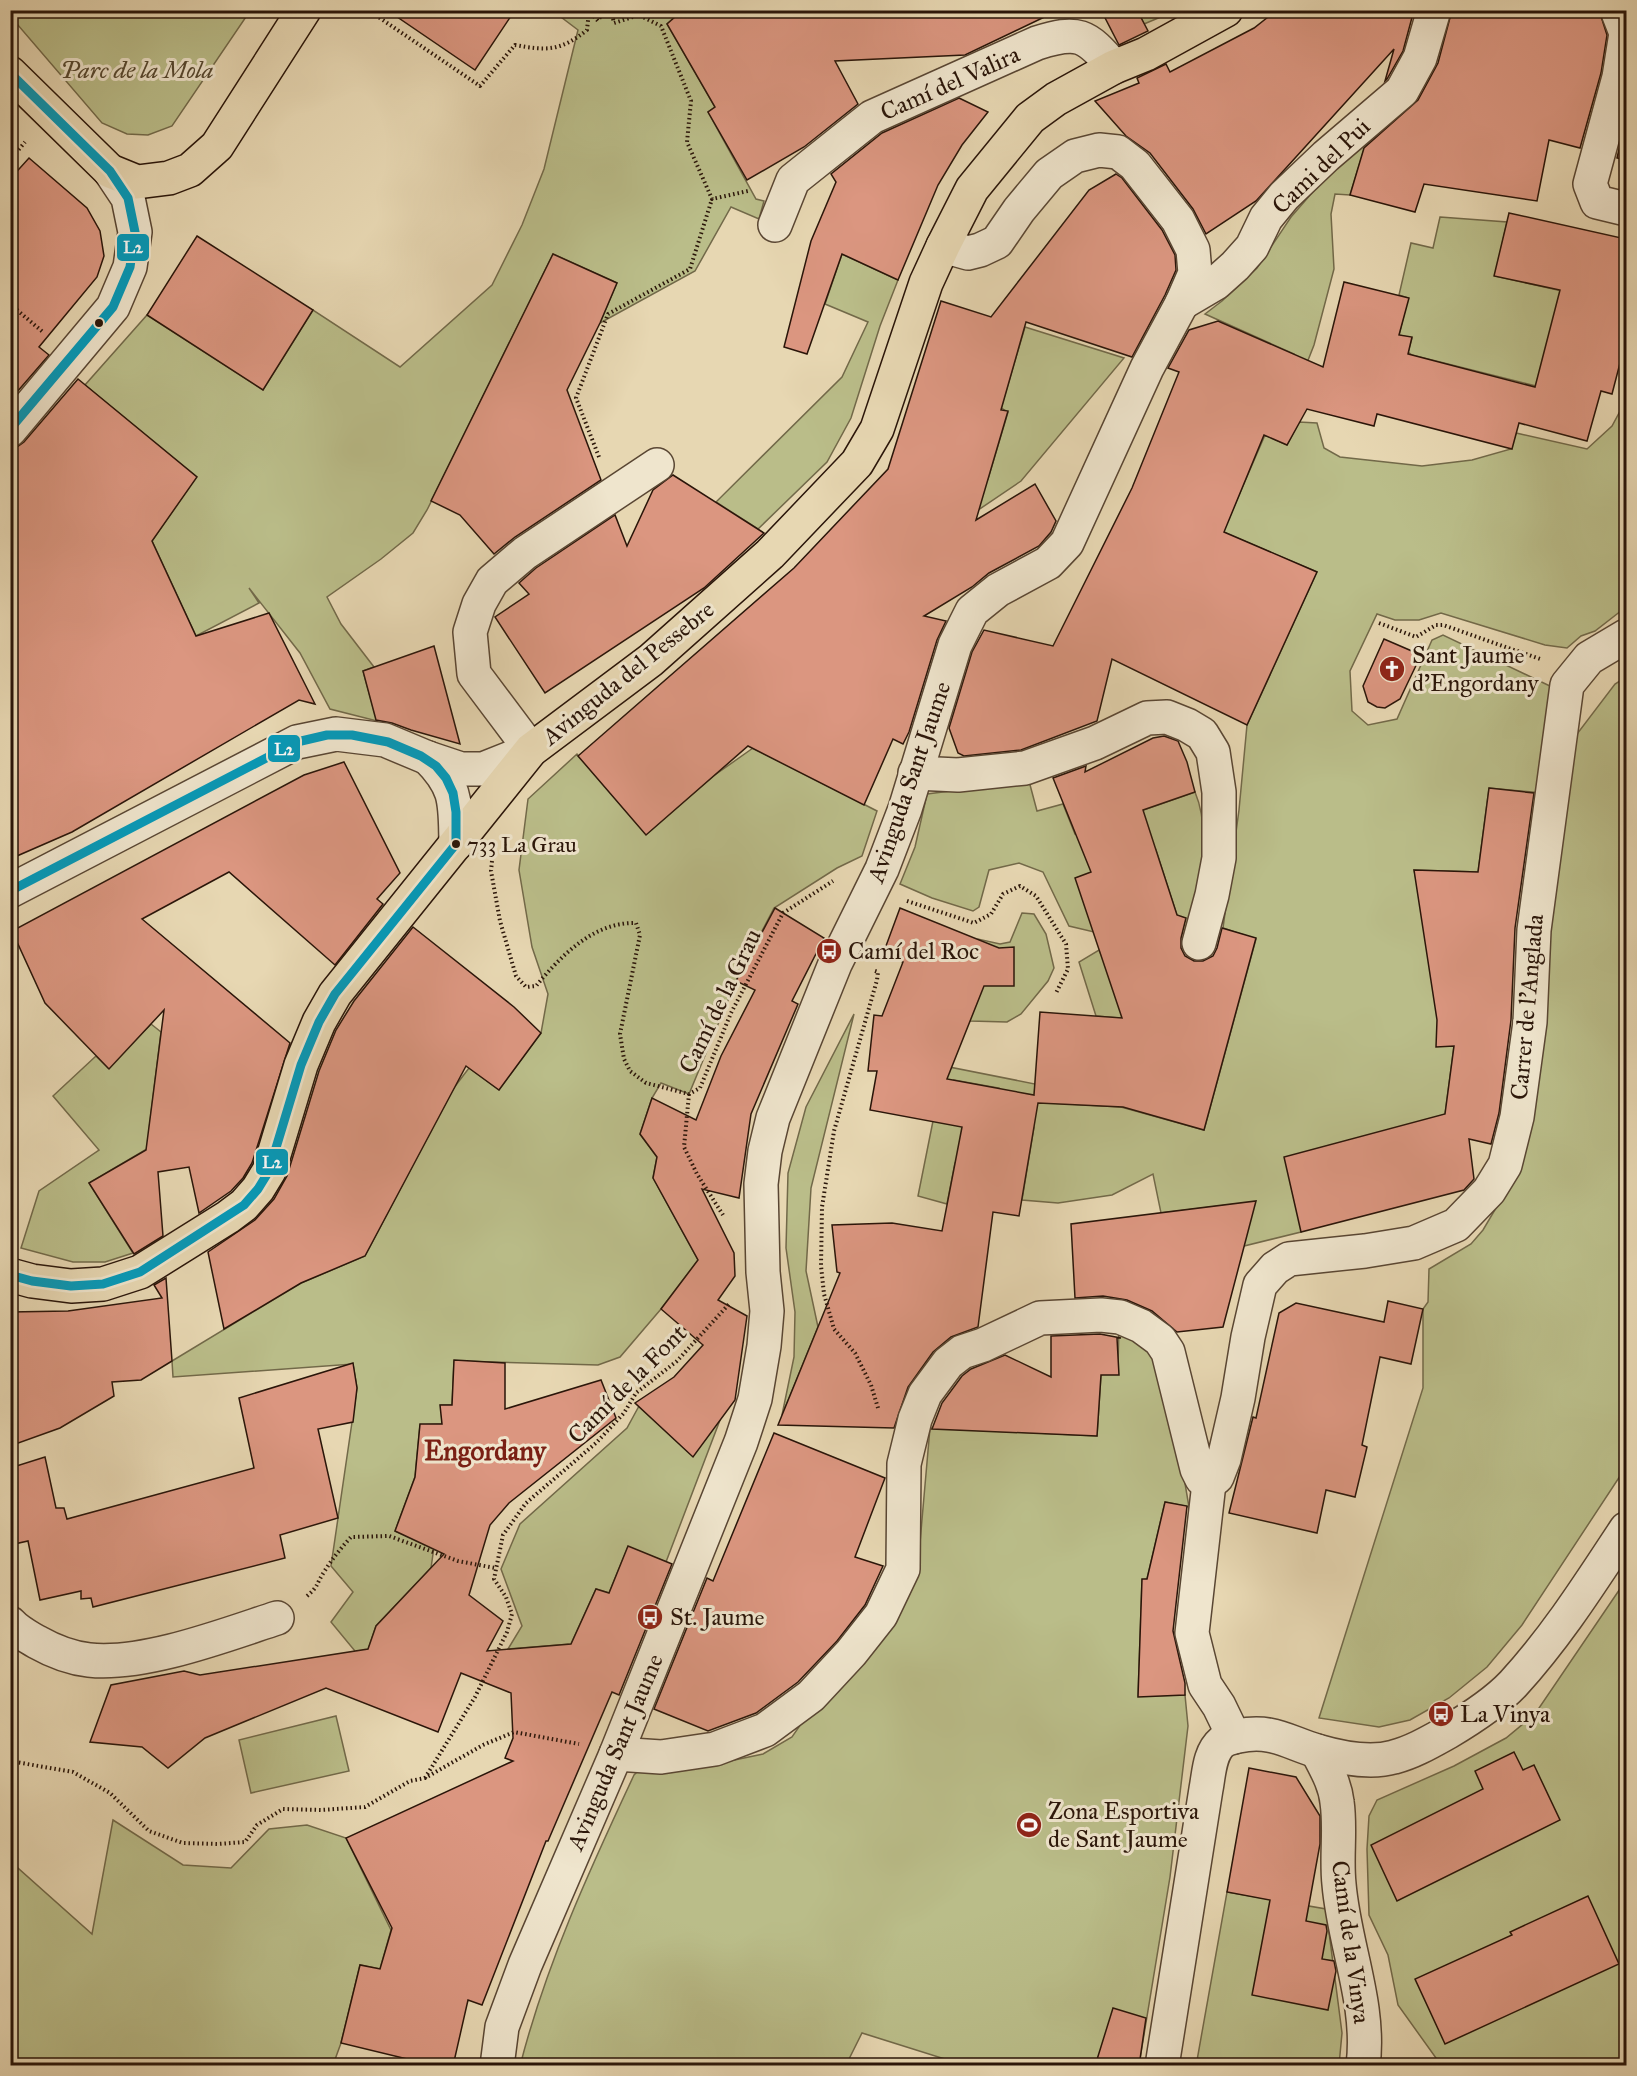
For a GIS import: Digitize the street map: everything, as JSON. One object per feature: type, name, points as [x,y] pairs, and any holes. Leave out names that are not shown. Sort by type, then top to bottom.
[{"type":"main road","points":[[10,73],[110,171],[137,182],[169,178],[190,170],[217,146],[304,10]]},
{"type":"main road","name":"Avinguda del Pessebre","points":[[10,1275],[32,1281],[71,1286],[103,1284],[140,1272],[244,1205],[258,1189],[269,1171],[302,1065],[319,1022],[335,994],[531,750],[659,652],[770,554],[857,463],[876,429],[926,283],[943,246],[972,189],[1030,118],[1056,99],[1114,67],[1146,54],[1226,10]]},
{"type":"street","name":"Cami del Pui","points":[[1182,303],[1216,283],[1235,266],[1252,247],[1266,218],[1284,196],[1326,156],[1402,91],[1420,58],[1434,10]]},
{"type":"street","points":[[1617,10],[1626,33],[1621,66],[1590,183],[1597,202],[1626,209]]},
{"type":"street","name":"Camí del Valira","points":[[775,225],[793,180],[872,117],[1037,43],[1058,37],[1077,36],[1095,45],[1114,67]]},
{"type":"street","name":"Avinguda Sant Jaume","points":[[497,2066],[502,2027],[525,1965],[616,1754],[741,1442],[755,1399],[767,1311],[763,1272],[761,1184],[765,1151],[773,1118],[835,964],[882,869],[905,809],[955,645],[972,611],[998,590],[1048,563],[1067,543],[1147,368],[1182,303],[1195,273],[1193,250],[1178,220],[1135,165],[1118,152],[1099,150],[1075,156],[1049,174],[1019,210],[997,242],[981,250],[968,253],[943,246]]},
{"type":"street","points":[[10,430],[113,307],[130,267],[135,232],[129,198],[110,171]]},
{"type":"street","points":[[10,891],[297,742],[336,734],[385,740],[428,759],[462,769],[483,769],[531,750],[474,674],[470,633],[479,604],[492,581],[525,553],[657,465]]},
{"type":"street","name":"Carrer de l'Anglada","points":[[1250,1735],[1219,1706],[1205,1685],[1192,1633],[1209,1483],[1217,1477],[1224,1459],[1260,1286],[1275,1268],[1289,1259],[1413,1243],[1456,1225],[1489,1191],[1504,1165],[1517,1117],[1530,1022],[1534,930],[1567,685],[1588,658],[1626,636]]},
{"type":"street","points":[[915,773],[958,775],[1025,768],[1095,742],[1147,718],[1167,717],[1187,724],[1202,734],[1212,752],[1220,792],[1219,858],[1200,943]]},
{"type":"street","points":[[428,759],[443,774],[453,792],[456,843]]},
{"type":"street","points":[[616,1754],[661,1757],[715,1749],[765,1730],[811,1696],[851,1653],[881,1615],[903,1569],[904,1464],[915,1419],[925,1394],[948,1363],[963,1352],[1040,1318],[1101,1315],[1120,1317],[1142,1326],[1160,1340],[1168,1352],[1197,1469],[1202,1479],[1209,1483]]},
{"type":"street","points":[[1162,2066],[1212,1757],[1222,1742],[1250,1735],[1361,1760],[1383,1760],[1407,1754],[1471,1719],[1512,1685],[1568,1616],[1626,1529]]},
{"type":"street","points":[[10,1623],[17,1631],[54,1652],[89,1660],[132,1659],[199,1643],[277,1618]]},
{"type":"street","name":"Camí de la Vinya","points":[[1317,1751],[1331,1778],[1337,1802],[1339,1884],[1362,2004],[1365,2051],[1363,2066]]},
{"type":"path","points":[[368,10],[480,86],[515,45],[541,50],[571,43],[587,30],[589,11],[598,21],[604,10]]},
{"type":"path","points":[[611,10],[614,23],[639,15],[661,26],[691,101],[687,142],[712,200],[690,269],[608,314],[576,398],[614,494]]},
{"type":"path","points":[[10,160],[26,142]]},
{"type":"path","points":[[712,200],[793,180]]},
{"type":"path","points":[[10,304],[31,321]]},
{"type":"path","points":[[1379,623],[1416,637],[1436,625],[1443,625],[1544,660]]},
{"type":"path","name":"Camí de la Grau","points":[[492,860],[491,871],[500,921],[516,976],[526,987],[536,986],[550,969],[584,939],[604,928],[636,923],[640,935],[620,1034],[624,1059],[630,1071],[646,1083],[689,1094],[700,1088],[731,1013],[783,913],[831,882],[882,869]]},
{"type":"path","points":[[898,899],[974,923],[991,914],[1003,894],[1020,886],[1036,896],[1066,944],[1068,969],[1056,993]]},
{"type":"path","points":[[869,969],[878,972],[878,980],[834,1131],[822,1208],[821,1266],[824,1294],[834,1329],[855,1353],[871,1385],[889,1443],[904,1464]]},
{"type":"path","points":[[689,1094],[684,1148],[697,1174],[728,1220]]},
{"type":"path","name":"Camí de la Font","points":[[495,1568],[503,1536],[526,1503],[596,1443],[624,1413],[636,1393],[677,1361],[711,1326],[734,1297]]},
{"type":"path","points":[[277,1618],[317,1588],[322,1574],[339,1549],[351,1537],[389,1536],[458,1561],[495,1568],[494,1579],[506,1597],[512,1614],[507,1632],[475,1697],[425,1778]]},
{"type":"path","points":[[10,1761],[73,1772],[110,1793],[149,1831],[183,1843],[218,1844],[245,1842],[257,1824],[283,1809],[321,1810],[365,1807],[410,1781],[425,1778],[483,1745],[514,1732],[562,1739],[616,1754]]},
{"type":"green space","name":"Parc de la Mola","points":[[10,11],[250,11],[172,126],[148,135],[127,134],[102,123],[11,17]]},
{"type":"green space","points":[[553,11],[682,11],[667,24],[715,107],[708,112],[756,199],[764,201],[759,219],[731,207],[695,271],[600,323],[617,283],[553,254],[427,510],[413,533],[327,597],[341,624],[374,667],[363,671],[377,721],[330,709],[300,653],[249,588],[259,603],[196,636],[152,541],[196,477],[85,385],[147,315],[263,390],[313,310],[400,367],[492,285],[522,225],[544,169],[578,30]]},
{"type":"green space","points":[[1137,11],[1175,11],[1144,24]]},
{"type":"green space","points":[[1407,114],[1422,156],[1367,140]]},
{"type":"green space","points":[[1367,140],[1350,195],[1335,194],[1331,214],[1334,269],[1314,345],[1296,391],[1294,354],[1205,314],[1257,268],[1291,217],[1331,171]]},
{"type":"green space","points":[[1440,217],[1507,222],[1495,276],[1562,291],[1536,386],[1412,355],[1408,352],[1412,338],[1399,335],[1408,298],[1399,295],[1411,243],[1433,248]]},
{"type":"green space","points":[[842,254],[898,280],[880,326],[851,418],[827,462],[758,529],[716,502],[842,377],[868,322],[825,304]]},
{"type":"green space","points":[[1025,327],[1124,358],[1021,481],[962,521],[988,479],[1008,412],[1001,408]]},
{"type":"green space","points":[[1626,400],[1626,607],[1595,631],[1581,636],[1567,648],[1545,645],[1441,613],[1419,620],[1395,620],[1377,614],[1350,671],[1352,711],[1368,725],[1397,719],[1432,640],[1443,635],[1552,687],[1543,793],[1489,788],[1478,872],[1414,870],[1454,1046],[1445,1114],[1301,1232],[1244,1246],[1235,1204],[1161,1213],[1153,1174],[1112,1195],[1058,1203],[1022,1200],[1034,1127],[994,1119],[999,1088],[954,1080],[981,1130],[955,1163],[947,1204],[918,1196],[944,1066],[1035,1084],[1034,1102],[1121,1107],[1204,1130],[1256,939],[1223,928],[1239,810],[1247,725],[1317,572],[1223,532],[1265,435],[1287,445],[1299,422],[1317,423],[1324,448],[1340,457],[1422,466],[1472,460],[1511,449],[1516,433],[1587,449],[1612,426]]},
{"type":"green space","points":[[1626,677],[1626,1467],[1522,1625],[1487,1667],[1449,1698],[1410,1720],[1379,1727],[1319,1718],[1423,1388],[1423,1309],[1428,1302],[1429,1269],[1471,1244],[1483,1230],[1512,1181],[1561,790],[1577,734],[1615,684]]},
{"type":"green space","points":[[753,748],[877,811],[862,856],[837,868],[774,908],[736,981],[689,1094],[661,1083],[652,1098],[640,1134],[657,1157],[653,1178],[698,1260],[661,1309],[620,1357],[598,1365],[454,1361],[452,1405],[441,1405],[442,1424],[420,1425],[415,1477],[395,1531],[434,1547],[431,1568],[376,1626],[364,1662],[331,1622],[353,1592],[331,1566],[357,1388],[353,1364],[173,1377],[172,1361],[301,1283],[365,1256],[453,1089],[469,1068],[499,1090],[541,1033],[548,994],[532,947],[519,870],[528,799],[577,754],[646,834],[712,777]]},
{"type":"green space","points":[[1029,781],[1037,811],[1063,804],[1075,834],[1195,792],[1203,828],[1203,847],[1198,887],[1186,943],[1156,850],[1094,932],[1069,926],[1043,872],[1019,863],[989,870],[979,907],[973,911],[932,898],[900,884],[915,847],[927,794]]},
{"type":"green space","points":[[1022,913],[1034,914],[1046,934],[1054,968],[1048,981],[1021,1014],[1007,1022],[970,1021],[959,987],[978,939],[1000,944],[1010,942]]},
{"type":"green space","points":[[1099,950],[1131,1019],[1096,1016],[1079,962]]},
{"type":"green space","points":[[854,1014],[811,1188],[806,1271],[818,1327],[782,1415],[794,1357],[795,1312],[786,1248],[788,1173],[806,1107]]},
{"type":"green space","points":[[151,1024],[161,1032],[149,1130],[152,1146],[89,1183],[133,1253],[105,1262],[73,1262],[21,1248],[39,1191],[99,1150],[53,1096],[96,1056],[108,1068]]},
{"type":"green space","points":[[1119,1325],[1155,1355],[1178,1442],[1189,1507],[1165,1502],[1147,1579],[1142,1580],[1138,1696],[1185,1695],[1188,1726],[1170,1877],[1139,2065],[947,2065],[948,2060],[862,2033],[846,2065],[520,2066],[543,1991],[570,1918],[634,1775],[638,1771],[725,1762],[763,1754],[792,1737],[919,1554],[930,1428],[1097,1436],[1101,1375],[1118,1366]]},
{"type":"green space","points":[[639,1406],[720,1420],[666,1562],[628,1547],[609,1593],[596,1589],[571,1644],[508,1649],[522,1626],[501,1569],[520,1524],[627,1428]]},
{"type":"green space","points":[[1626,1580],[1626,2065],[1557,2066],[1552,2063],[1515,2063],[1512,2066],[1441,2065],[1398,2005],[1388,1955],[1369,1915],[1367,1849],[1369,1816],[1377,1800],[1454,1766],[1506,1738],[1535,1714]]},
{"type":"green space","points":[[336,1716],[349,1771],[251,1793],[239,1740]]},
{"type":"green space","points":[[113,1820],[183,1865],[231,1868],[269,1829],[307,1825],[346,1838],[391,1930],[380,1969],[360,1965],[341,2043],[333,2065],[11,2065],[10,1861],[92,1934]]},
{"type":"green space","points":[[1227,1892],[1326,1909],[1342,2033],[1339,2065],[1196,2066]]},
{"type":"building","points":[[387,10],[515,10],[475,70]]},
{"type":"building","points":[[683,10],[1059,10],[965,55],[835,61],[858,104],[804,147],[747,180],[708,112],[715,107],[667,24]]},
{"type":"building","points":[[1101,10],[1137,10],[1148,31],[1119,45]]},
{"type":"building","points":[[1277,10],[1414,10],[1403,51],[1387,79],[1385,81],[1394,49],[1256,201],[1206,234],[1193,209],[1150,153],[1126,136],[1095,101],[1139,83],[1137,78],[1166,64],[1170,72],[1254,28]]},
{"type":"building","points":[[1452,10],[1599,10],[1607,35],[1601,73],[1580,148],[1549,140],[1537,201],[1424,184],[1415,212],[1350,195],[1364,148],[1418,100],[1438,63]]},
{"type":"building","points":[[959,98],[988,112],[962,145],[938,185],[898,280],[842,254],[807,354],[784,347],[811,241],[836,182],[831,174],[882,133]]},
{"type":"building","points":[[1626,121],[1626,160],[1617,158]]},
{"type":"building","points":[[29,158],[87,208],[100,231],[104,256],[97,277],[39,347],[49,355],[10,400],[10,179]]},
{"type":"building","points":[[1116,174],[1122,178],[1162,230],[1175,255],[1176,270],[1132,357],[1026,322],[1001,410],[1008,411],[976,520],[1035,484],[1056,521],[1051,532],[1039,546],[989,573],[972,587],[924,616],[946,621],[937,640],[909,732],[903,744],[893,739],[864,805],[748,746],[646,835],[578,756],[794,568],[888,469],[941,301],[991,317],[1089,190]]},
{"type":"building","points":[[1509,213],[1626,239],[1626,340],[1612,394],[1601,391],[1587,441],[1519,423],[1512,449],[1377,414],[1374,426],[1307,409],[1287,445],[1264,435],[1224,532],[1317,572],[1247,725],[1112,659],[1097,721],[1021,750],[964,756],[958,753],[949,728],[972,652],[984,630],[1053,646],[1132,488],[1179,372],[1168,368],[1189,330],[1218,321],[1323,367],[1344,282],[1409,298],[1399,335],[1412,337],[1408,354],[1535,387],[1560,290],[1494,276]]},
{"type":"building","points":[[197,236],[313,310],[263,390],[147,315]]},
{"type":"building","points":[[553,254],[617,283],[567,390],[601,480],[515,537],[494,554],[460,515],[431,501]]},
{"type":"building","points":[[78,379],[197,477],[152,541],[196,636],[269,613],[315,704],[299,700],[72,832],[10,859],[10,448],[17,447],[24,442]]},
{"type":"building","points":[[673,475],[764,533],[704,588],[545,693],[495,617],[529,594],[519,583],[536,568],[615,515],[627,546],[653,490]]},
{"type":"building","name":"Sant Jaume d'Engordany","points":[[1384,639],[1421,655],[1400,699],[1385,708],[1368,702],[1363,686]]},
{"type":"building","points":[[434,646],[460,744],[376,720],[363,671]]},
{"type":"building","points":[[1164,736],[1178,741],[1187,762],[1195,792],[1143,810],[1177,915],[1186,918],[1181,948],[1185,956],[1194,961],[1203,961],[1213,956],[1222,928],[1256,938],[1204,1130],[1123,1107],[1038,1103],[1019,1216],[993,1212],[978,1327],[951,1337],[933,1352],[908,1387],[894,1428],[778,1425],[840,1273],[837,1272],[832,1225],[892,1223],[942,1231],[962,1127],[870,1110],[877,1071],[868,1071],[874,1015],[882,1016],[903,962],[883,954],[900,908],[999,948],[1014,947],[1014,986],[984,986],[947,1079],[1034,1095],[1040,1012],[1122,1018],[1075,878],[1091,872],[1053,778],[1086,766],[1085,772],[1153,738]]},
{"type":"building","points":[[344,762],[400,873],[377,899],[383,904],[335,965],[229,872],[142,919],[290,1043],[252,1163],[243,1178],[231,1191],[199,1213],[189,1167],[158,1172],[163,1236],[134,1254],[89,1183],[146,1150],[164,1010],[109,1069],[45,1003],[12,931],[304,775]]},
{"type":"building","points":[[1489,788],[1534,793],[1515,928],[1511,1020],[1499,1113],[1491,1144],[1469,1139],[1474,1179],[1464,1190],[1301,1232],[1284,1157],[1445,1114],[1454,1046],[1436,1047],[1437,1020],[1414,870],[1478,872]]},
{"type":"building","points":[[775,908],[824,938],[792,1001],[798,1004],[751,1114],[739,1198],[702,1189],[734,1253],[735,1276],[718,1300],[747,1316],[735,1400],[693,1457],[635,1403],[674,1377],[703,1345],[661,1309],[698,1260],[653,1178],[657,1157],[640,1134],[652,1098],[696,1120],[721,1056],[755,990],[736,981]]},
{"type":"building","points":[[413,927],[514,1007],[541,1033],[499,1090],[466,1066],[365,1256],[301,1283],[224,1329],[208,1252],[255,1220],[274,1199],[287,1176],[319,1071],[336,1030],[354,1001]]},
{"type":"building","points":[[1256,1201],[1223,1327],[1177,1332],[1152,1311],[1127,1300],[1103,1296],[1075,1298],[1071,1224]]},
{"type":"building","points":[[166,1278],[172,1361],[141,1380],[112,1382],[114,1396],[60,1428],[10,1446],[10,1312],[68,1311],[162,1298],[154,1285]]},
{"type":"building","points":[[1388,1301],[1423,1309],[1411,1364],[1380,1357],[1362,1445],[1367,1447],[1355,1497],[1326,1490],[1317,1533],[1229,1513],[1253,1417],[1256,1418],[1279,1313],[1296,1303],[1384,1322]]},
{"type":"building","points":[[1100,1334],[1121,1338],[1117,1338],[1119,1375],[1101,1375],[1097,1436],[932,1429],[942,1403],[962,1376],[971,1369],[1005,1355],[1051,1377],[1051,1336]]},
{"type":"building","points":[[454,1360],[505,1363],[505,1409],[601,1380],[616,1418],[509,1503],[490,1525],[469,1595],[503,1621],[487,1651],[571,1644],[596,1589],[609,1593],[628,1546],[672,1564],[619,1695],[612,1692],[548,1841],[546,1841],[482,2005],[468,2000],[453,2066],[436,2066],[341,2043],[360,1965],[380,1969],[392,1928],[346,1838],[513,1761],[505,1758],[513,1738],[511,1693],[461,1673],[438,1732],[326,1688],[205,1738],[168,1768],[142,1747],[90,1742],[111,1685],[184,1671],[200,1675],[368,1649],[376,1626],[444,1554],[395,1531],[415,1477],[420,1424],[442,1424],[440,1405],[452,1405]]},
{"type":"building","points":[[353,1363],[357,1388],[353,1422],[318,1429],[338,1518],[280,1535],[285,1558],[93,1607],[91,1598],[81,1599],[81,1591],[40,1600],[28,1541],[10,1545],[10,1468],[45,1457],[56,1508],[64,1508],[67,1519],[254,1468],[239,1398]]},
{"type":"building","points":[[774,1433],[885,1478],[855,1557],[883,1566],[865,1605],[837,1641],[798,1682],[756,1713],[708,1731],[654,1709],[707,1578],[713,1581]]},
{"type":"building","points":[[1165,1502],[1187,1506],[1173,1631],[1185,1683],[1185,1695],[1138,1697],[1142,1579],[1147,1579]]},
{"type":"building","points":[[1514,1752],[1523,1770],[1534,1765],[1560,1820],[1397,1901],[1371,1845],[1483,1789],[1475,1771]]},
{"type":"building","points":[[1249,1768],[1296,1777],[1320,1816],[1320,1844],[1306,1921],[1326,1925],[1322,1959],[1334,1961],[1336,1971],[1328,2010],[1252,1995],[1270,1900],[1227,1892]]},
{"type":"building","points":[[1588,1896],[1619,1964],[1445,2044],[1415,1979],[1512,1935],[1510,1932]]},
{"type":"building","points":[[1113,2008],[1146,2018],[1139,2066],[1095,2066]]},
{"type":"transit line","name":"L2","points":[[10,73],[110,171],[128,198],[135,232],[130,267],[113,307],[10,429]]},
{"type":"transit line","name":"L2","points":[[10,891],[297,742],[327,735],[352,735],[388,742],[421,756],[436,766],[446,778],[453,793],[456,812],[456,844],[335,994],[319,1022],[301,1065],[269,1171],[258,1189],[244,1205],[140,1272],[103,1284],[71,1286],[32,1281],[10,1275]]},
{"type":"place","name":"Sant Jaume d'Engordany","points":[[1392,669]]},
{"type":"place","name":"733 La Grau","points":[[456,844]]},
{"type":"place","name":"Camí del Roc","points":[[829,951]]},
{"type":"place","name":"St. Jaume","points":[[650,1617]]},
{"type":"place","name":"La Vinya","points":[[1441,1714]]},
{"type":"place","name":"Zona Esportiva de Sant Jaume","points":[[1029,1825]]},
{"type":"district","name":"Engordany","points":[[485,1451]]}]
